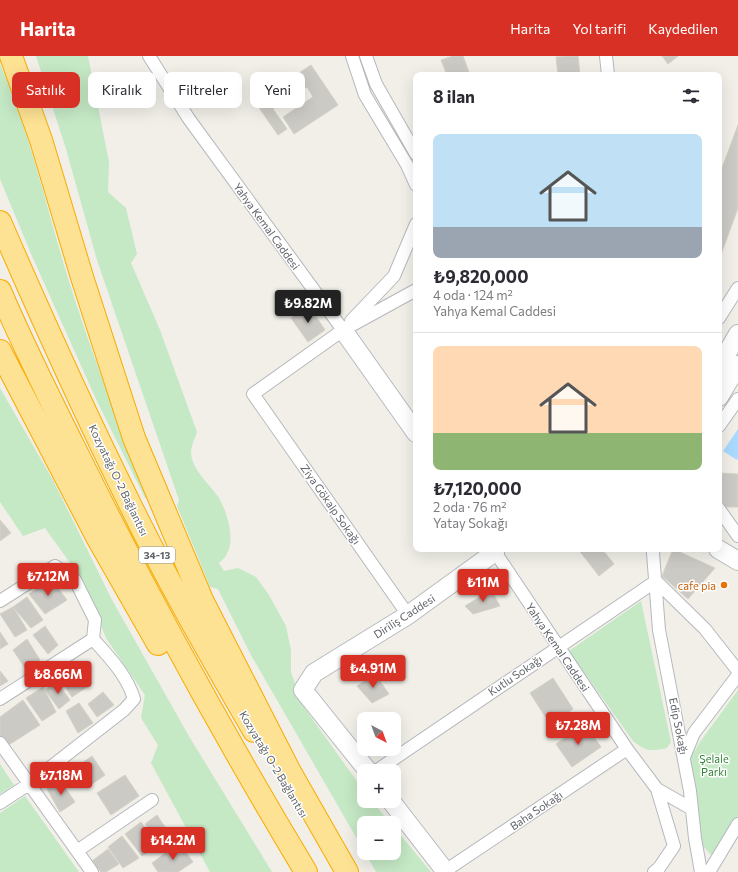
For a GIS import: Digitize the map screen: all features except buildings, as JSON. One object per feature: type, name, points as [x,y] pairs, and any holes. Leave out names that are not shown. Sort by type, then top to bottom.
[{"type":"highway","points":[[11,56],[41,140],[82,277],[134,438],[202,600],[290,772],[347,872]]},
{"type":"highway","name":"Kozyatağı O-2 Bağlantısı","points":[[0,222],[45,326],[125,495],[194,628],[285,786],[343,872]]},
{"type":"highway","name":"34-13","points":[[0,291],[18,332],[122,545],[201,692],[263,801],[306,872]]},
{"type":"highway","points":[[0,351],[97,537],[270,837],[297,872]]},
{"type":"street","name":"Yahya Kemal Caddesi","points":[[149,56],[189,119],[413,429]]},
{"type":"street","points":[[352,56],[365,95],[407,165],[413,178]]},
{"type":"street","points":[[366,56],[376,84],[413,149]]},
{"type":"street","points":[[606,56],[608,72]]},
{"type":"street","points":[[343,330],[394,276],[413,231]]},
{"type":"street","points":[[722,313],[738,288]]},
{"type":"street","points":[[343,330],[413,292]]},
{"type":"street","name":"Ziya Gökalp Sokağı","points":[[343,330],[253,394],[408,615]]},
{"type":"street","points":[[722,362],[738,334]]},
{"type":"street","points":[[722,392],[738,365]]},
{"type":"street","points":[[722,422],[738,399]]},
{"type":"street","points":[[722,513],[738,536]]},
{"type":"street","points":[[722,551],[738,560]]},
{"type":"street","name":"Diriliş Caddesi","points":[[362,764],[303,690],[314,673],[408,615],[493,552]]},
{"type":"street","name":"Yahya Kemal Caddesi","points":[[495,552],[627,749],[656,789],[692,809]]},
{"type":"street","name":"Edip Sokağı","points":[[653,552],[660,630],[684,757],[701,872]]},
{"type":"street","points":[[0,601],[55,566],[75,580],[95,620],[93,639],[113,662],[130,686],[134,699],[124,710],[29,784],[0,803]]},
{"type":"street","points":[[656,581],[705,629],[738,671]]},
{"type":"street","name":"Kutlu Sokağı","points":[[386,764],[558,646],[656,581]]},
{"type":"street","points":[[0,698],[93,639]]},
{"type":"street","points":[[684,757],[694,733],[738,675]]},
{"type":"street","points":[[0,743],[92,872]]},
{"type":"street","name":"Baha Sokağı","points":[[445,872],[627,749]]},
{"type":"street","points":[[654,872],[659,868],[674,846],[656,789]]},
{"type":"street","points":[[77,851],[152,800]]},
{"type":"street","points":[[396,808],[445,872]]},
{"type":"street","points":[[709,872],[738,824]]},
{"type":"green space","points":[[36,56],[88,56],[91,72],[88,72],[88,108],[98,108],[109,162],[108,192],[126,208],[137,254],[131,263],[160,330],[197,432],[191,448],[192,459],[199,473],[220,500],[229,523],[230,547],[226,556],[219,563],[224,571],[238,568],[256,577],[269,595],[286,626],[291,650],[291,672],[303,706],[357,781],[357,808],[378,808],[384,816],[357,816],[357,839],[251,655],[218,589],[210,587],[177,506],[179,500],[97,260],[66,149],[53,108],[80,108],[80,72],[41,72]]},
{"type":"green space","points":[[0,64],[12,93],[12,108],[17,108],[29,143],[68,278],[86,333],[116,416],[148,497],[145,498],[96,399],[32,256],[0,179]]},
{"type":"green space","points":[[0,388],[54,482],[112,600],[190,738],[272,872],[210,872],[151,763],[158,745],[141,718],[145,695],[106,638],[83,581],[45,528],[23,536],[0,502]]},
{"type":"green space","points":[[641,601],[671,742],[667,748],[656,750],[645,749],[633,741],[569,651]]},
{"type":"green space","name":"Şelale Parkı","points":[[738,690],[738,817],[715,859],[702,845],[689,760],[700,742]]},
{"type":"green space","points":[[0,764],[14,785],[0,794]]},
{"type":"green space","points":[[25,796],[79,872],[0,872],[0,813]]},
{"type":"green space","points":[[401,836],[431,872],[376,872],[369,860],[401,860]]},
{"type":"water","points":[[738,429],[738,458],[737,460],[723,451]]},
{"type":"place","name":"cafe pia","points":[[724,585]]}]
